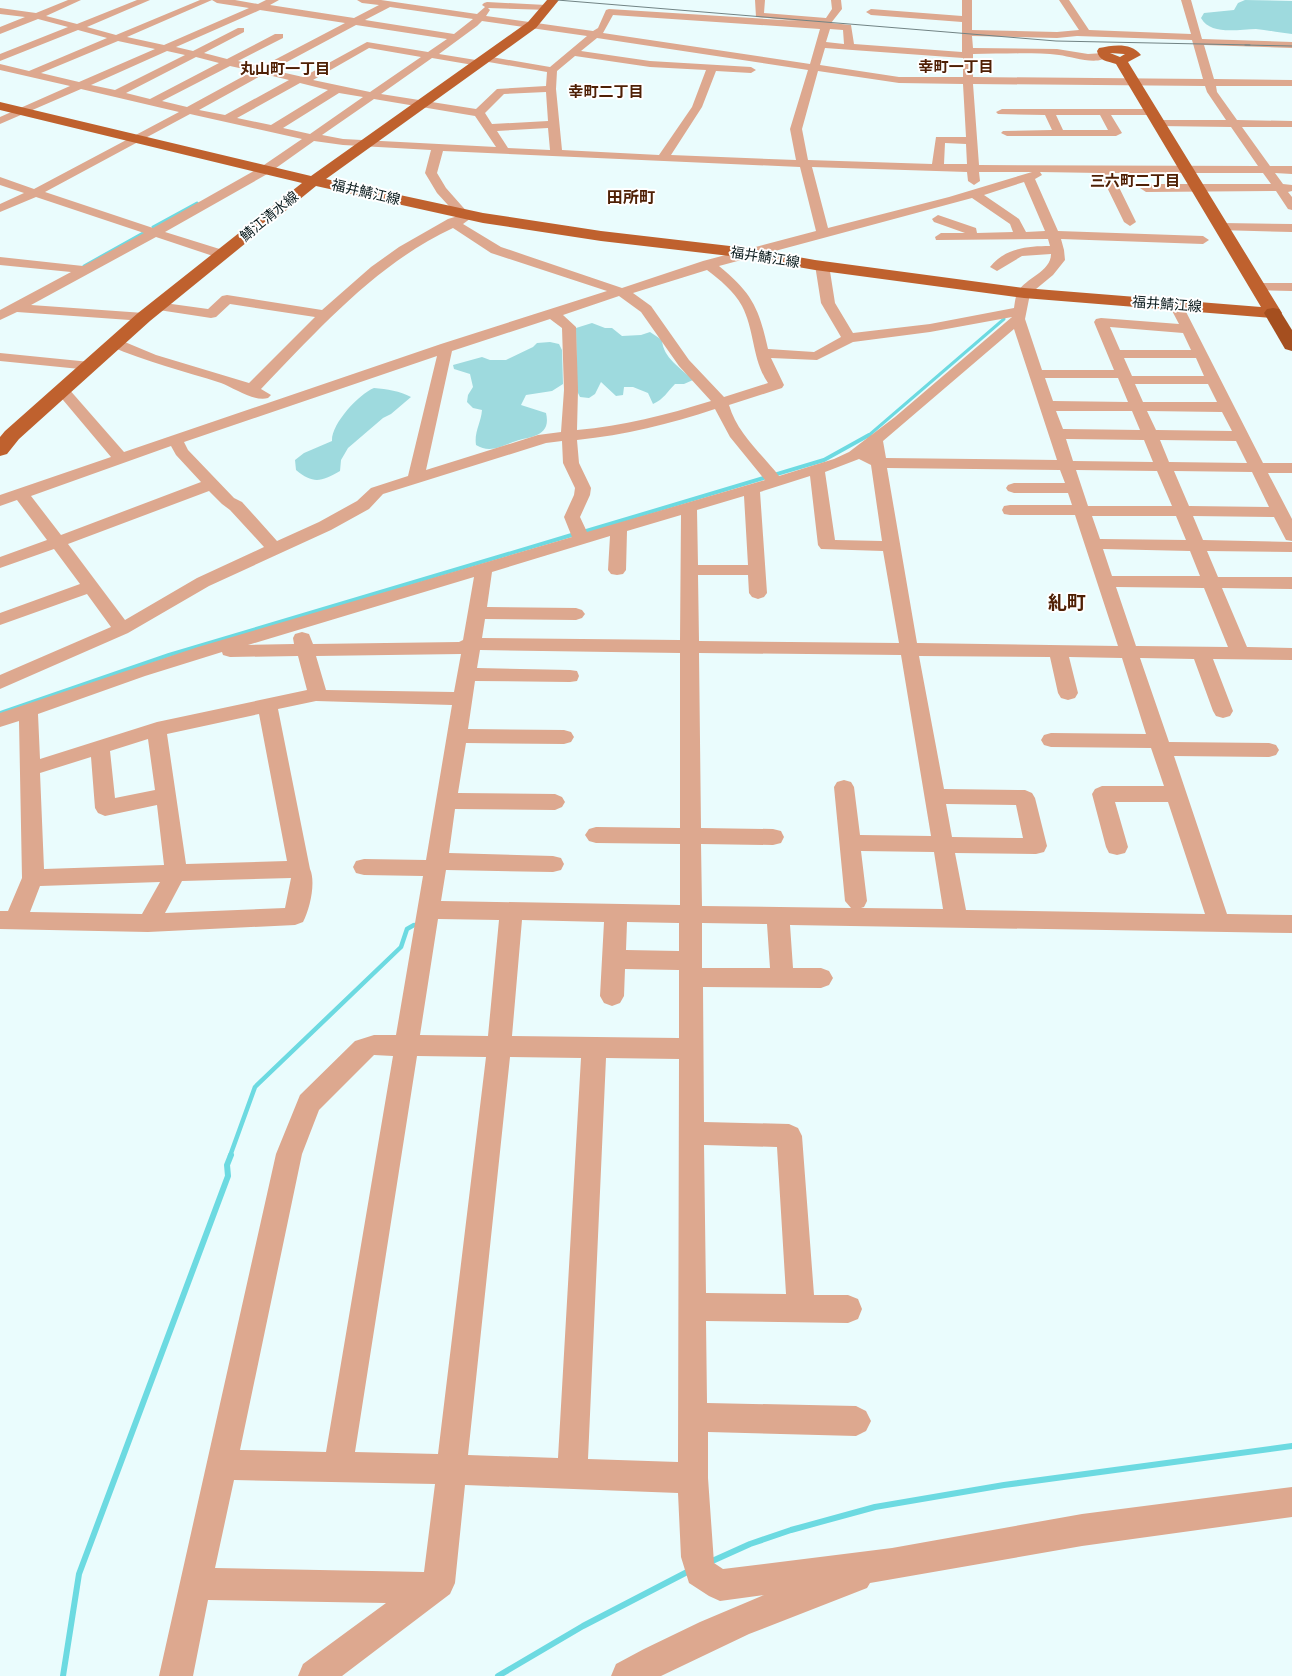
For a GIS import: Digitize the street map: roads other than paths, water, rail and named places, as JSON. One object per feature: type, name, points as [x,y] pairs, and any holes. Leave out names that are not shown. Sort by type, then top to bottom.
[{"type":"highway","points":[[1273,312],[1292,314]]},
{"type":"highway","points":[[1273,312],[1292,345]]},
{"type":"main road","name":"鯖江清水線","points":[[0,450],[12,435],[144,317],[221,254],[313,181],[532,25],[549,4]]},
{"type":"main road","points":[[1107,50],[1131,51],[1134,56],[1121,61],[1104,56],[1103,51],[1107,50]]},
{"type":"main road","points":[[1121,61],[1273,312]]},
{"type":"main road","name":"福井鯖江線","points":[[0,106],[462,217],[747,253],[1024,293],[1273,312]]},
{"type":"street","points":[[0,31],[76,0]]},
{"type":"street","points":[[0,58],[145,0]]},
{"type":"street","points":[[30,74],[208,0]]},
{"type":"street","points":[[217,0],[456,37]]},
{"type":"street","points":[[0,121],[274,0]]},
{"type":"street","points":[[362,0],[709,52],[812,70],[899,80],[1292,83]]},
{"type":"street","points":[[803,19],[803,8],[760,3],[759,15],[803,19],[829,21],[837,9],[836,0]]},
{"type":"street","points":[[967,0],[968,81],[974,168],[973,193]]},
{"type":"street","points":[[1064,0],[1086,34]]},
{"type":"street","points":[[1186,0],[1212,92],[1266,170],[1286,188],[1292,206]]},
{"type":"street","points":[[0,316],[265,170],[456,37],[480,18],[485,3],[549,4]]},
{"type":"street","points":[[0,208],[35,193],[190,111],[313,42],[357,22],[389,4]]},
{"type":"street","points":[[0,11],[37,16],[117,38],[230,62],[337,89],[420,105],[479,113],[504,150]]},
{"type":"street","points":[[556,153],[551,89],[552,70],[602,29],[609,12],[709,28],[848,27],[849,47]]},
{"type":"street","points":[[871,12],[966,19]]},
{"type":"street","points":[[214,26],[313,42]]},
{"type":"street","points":[[823,233],[804,162],[800,156],[796,129],[826,26]]},
{"type":"street","points":[[709,28],[705,44],[709,52]]},
{"type":"street","points":[[116,94],[195,54],[251,32]]},
{"type":"street","points":[[967,35],[1057,36],[1086,34],[1288,56]]},
{"type":"street","points":[[967,35],[994,38],[1014,45],[1088,57],[1104,56]]},
{"type":"street","points":[[152,102],[230,62],[288,38]]},
{"type":"street","points":[[227,119],[368,45],[430,56],[552,70]]},
{"type":"street","points":[[821,45],[967,53],[1057,52]]},
{"type":"street","points":[[1185,50],[1199,45],[1292,45]]},
{"type":"street","points":[[1131,51],[1145,49]]},
{"type":"street","points":[[572,53],[650,64],[712,68],[812,70]]},
{"type":"street","points":[[0,67],[190,111],[310,137],[343,142],[663,158],[938,167],[1292,170]]},
{"type":"street","points":[[663,158],[697,107],[712,68]]},
{"type":"street","points":[[1278,83],[1287,96]]},
{"type":"street","points":[[273,128],[337,89]]},
{"type":"street","points":[[479,113],[501,91],[551,89]]},
{"type":"street","points":[[1002,112],[1104,112],[1156,118],[1290,127]]},
{"type":"street","points":[[1049,112],[1059,133]]},
{"type":"street","points":[[1007,133],[1116,133],[1104,112]]},
{"type":"street","points":[[490,128],[554,124]]},
{"type":"street","points":[[938,167],[940,139],[971,141]]},
{"type":"street","points":[[438,147],[431,173],[441,190],[462,217],[496,250],[620,292],[646,309],[674,351],[721,403],[722,409],[734,430],[772,478]]},
{"type":"street","points":[[0,501],[279,403],[552,312],[708,264],[1058,169]]},
{"type":"street","points":[[1104,169],[1130,222]]},
{"type":"street","points":[[1028,178],[1053,235],[1058,250],[1058,260],[1048,272],[1024,293],[1019,315],[1036,374],[1219,922]]},
{"type":"street","points":[[0,181],[221,254]]},
{"type":"street","points":[[1146,188],[1286,188]]},
{"type":"street","points":[[973,193],[1015,222],[1021,236]]},
{"type":"street","points":[[252,389],[326,315],[382,264],[414,243],[462,217]]},
{"type":"street","points":[[938,219],[989,236]]},
{"type":"street","points":[[1222,227],[1292,228]]},
{"type":"street","points":[[940,236],[1053,235],[1203,240]]},
{"type":"street","points":[[997,267],[1005,258],[1019,253],[1058,250]]},
{"type":"street","points":[[0,261],[85,270]]},
{"type":"street","points":[[0,683],[122,629],[203,582],[333,522],[363,505],[377,491],[416,477],[449,470],[500,451],[544,438],[609,432],[663,421],[776,385],[766,371],[752,312],[732,284],[708,264]]},
{"type":"street","points":[[822,265],[828,303],[849,338]]},
{"type":"street","points":[[1257,287],[1292,287]]},
{"type":"street","points":[[157,306],[211,314],[227,299],[326,315]]},
{"type":"street","points":[[1176,305],[1292,536]]},
{"type":"street","points":[[0,307],[144,317]]},
{"type":"street","points":[[552,312],[569,328],[571,390],[569,435],[572,463],[583,488],[582,495],[572,517],[580,535]]},
{"type":"street","points":[[762,354],[817,356],[849,338],[1019,315]]},
{"type":"street","points":[[0,720],[138,672],[484,569],[580,535],[619,528],[752,489],[772,478],[817,469],[840,462],[855,455],[875,441],[1019,315]]},
{"type":"street","points":[[1188,329],[1101,322],[1163,466],[1240,654]]},
{"type":"street","points":[[115,343],[131,351],[252,389],[279,403]]},
{"type":"street","points":[[416,477],[446,347]]},
{"type":"street","points":[[1115,354],[1201,354]]},
{"type":"street","points":[[0,357],[90,366]]},
{"type":"street","points":[[0,371],[15,358]]},
{"type":"street","points":[[1036,374],[1214,380]]},
{"type":"street","points":[[63,391],[121,459]]},
{"type":"street","points":[[1047,406],[1227,407]]},
{"type":"street","points":[[1057,434],[1242,436]]},
{"type":"street","points":[[174,440],[182,452],[274,548]]},
{"type":"street","points":[[875,441],[891,546],[956,918]]},
{"type":"street","points":[[855,455],[879,463],[1292,468]]},
{"type":"street","points":[[817,469],[827,546],[891,546]]},
{"type":"street","points":[[0,563],[184,496],[212,483]]},
{"type":"street","points":[[1014,488],[1075,488]]},
{"type":"street","points":[[752,489],[758,593]]},
{"type":"street","points":[[21,494],[122,629]]},
{"type":"street","points":[[689,507],[693,1478],[698,1565],[720,1585],[892,1564],[1082,1530],[1292,1502]]},
{"type":"street","points":[[1010,510],[1280,512]]},
{"type":"street","points":[[617,570],[619,528]]},
{"type":"street","points":[[1094,544],[1292,547]]},
{"type":"street","points":[[338,1467],[484,569]]},
{"type":"street","points":[[689,570],[757,570]]},
{"type":"street","points":[[1106,581],[1292,583]]},
{"type":"street","points":[[0,619],[91,586]]},
{"type":"street","points":[[476,613],[576,614]]},
{"type":"street","points":[[299,623],[318,694]]},
{"type":"street","points":[[205,651],[460,648],[472,644],[1292,654]]},
{"type":"street","points":[[1058,652],[1068,693]]},
{"type":"street","points":[[1202,654],[1223,711]]},
{"type":"street","points":[[467,674],[570,676]]},
{"type":"street","points":[[30,769],[157,728],[318,694],[321,696],[463,699]]},
{"type":"street","points":[[7,920],[148,923],[296,916],[302,876],[299,869],[267,705]]},
{"type":"street","points":[[7,920],[33,878],[28,710]]},
{"type":"street","points":[[148,923],[176,873],[157,728]]},
{"type":"street","points":[[457,736],[564,736]]},
{"type":"street","points":[[1051,740],[1269,750]]},
{"type":"street","points":[[100,747],[104,808],[166,795]]},
{"type":"street","points":[[844,787],[856,901]]},
{"type":"street","points":[[1117,847],[1102,794],[1177,794]]},
{"type":"street","points":[[850,843],[1036,846],[1025,798],[934,796]]},
{"type":"street","points":[[446,801],[555,802]]},
{"type":"street","points":[[596,835],[773,837]]},
{"type":"street","points":[[364,867],[553,864]]},
{"type":"street","points":[[33,878],[299,869]]},
{"type":"street","points":[[428,910],[691,916],[956,918],[1292,924]]},
{"type":"street","points":[[315,1676],[439,1583],[499,1046],[511,913]]},
{"type":"street","points":[[612,996],[616,914]]},
{"type":"street","points":[[778,917],[782,978]]},
{"type":"street","points":[[613,958],[691,969],[782,978],[821,978]]},
{"type":"street","points":[[176,1676],[289,1154],[309,1103],[364,1048],[374,1046],[499,1046],[692,1050]]},
{"type":"street","points":[[572,1474],[594,1048]]},
{"type":"street","points":[[692,1133],[789,1136],[801,1309]]},
{"type":"street","points":[[693,1307],[848,1309]]},
{"type":"street","points":[[693,1417],[856,1421]]},
{"type":"street","points":[[222,1465],[451,1469],[693,1478]]},
{"type":"street","points":[[628,1676],[665,1654],[763,1612],[892,1564]]},
{"type":"street","points":[[196,1584],[432,1588]]},
{"type":"waterway","points":[[153,227],[197,203]]},
{"type":"waterway","points":[[84,266],[143,233]]},
{"type":"waterway","points":[[868,436],[1004,319]]},
{"type":"waterway","points":[[583,532],[824,460],[869,435]]},
{"type":"waterway","points":[[0,713],[169,655],[575,534]]},
{"type":"waterway","points":[[230,1156],[255,1087],[401,947],[407,929],[414,925]]},
{"type":"waterway","points":[[63,1676],[79,1574],[228,1176],[227,1165],[231,1155]]},
{"type":"waterway","points":[[710,1562],[750,1544],[791,1530],[875,1507],[1004,1485],[1292,1446]]},
{"type":"waterway","points":[[498,1676],[583,1626],[691,1570]]},
{"type":"tram line","points":[[557,0],[1056,41],[1250,45]]},
{"type":"tram line","points":[[1245,45],[1292,46]]},
{"type":"district","name":"幸町一丁目","points":[[956,67]]},
{"type":"district","name":"丸山町一丁目","points":[[285,69]]},
{"type":"district","name":"幸町二丁目","points":[[606,92]]},
{"type":"district","name":"三六町二丁目","points":[[1135,181]]},
{"type":"district","name":"田所町","points":[[631,197]]},
{"type":"district","name":"糺町","points":[[1067,602]]}]
